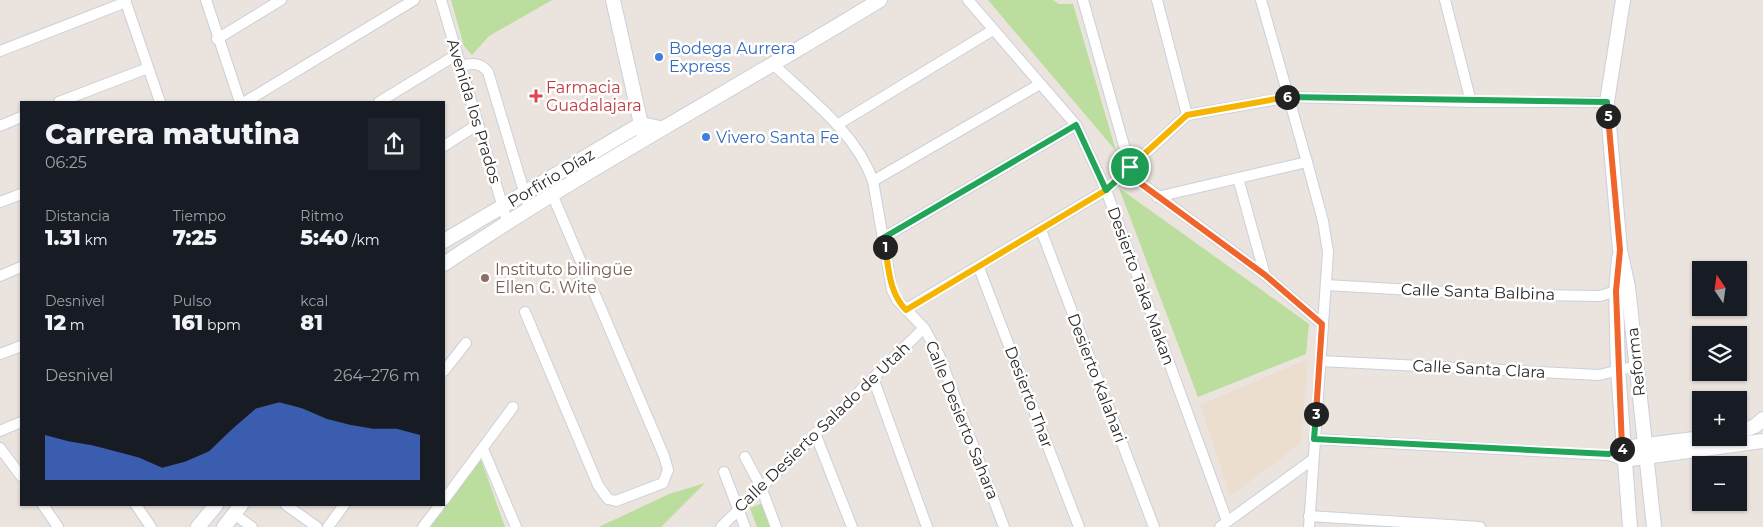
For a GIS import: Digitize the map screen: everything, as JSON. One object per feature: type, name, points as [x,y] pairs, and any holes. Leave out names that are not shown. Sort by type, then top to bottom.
[{"type":"street","points":[[206,0],[217,39],[240,101]]},
{"type":"street","points":[[217,39],[280,0]]},
{"type":"street","points":[[247,101],[414,0]]},
{"type":"street","name":"Avenida los Prados","points":[[441,0],[507,221]]},
{"type":"street","points":[[613,0],[644,139]]},
{"type":"street","name":"Porfirio Díaz","points":[[445,263],[507,221],[660,128],[774,65],[880,0]]},
{"type":"street","name":"Desierto Taka Makan","points":[[968,0],[1076,125],[1106,190],[1223,524]]},
{"type":"street","points":[[1083,0],[1128,170],[1157,196],[1265,275],[1322,324]]},
{"type":"street","points":[[1157,0],[1187,115]]},
{"type":"street","points":[[1261,0],[1290,97],[1326,238],[1326,285],[1312,460],[1309,527]]},
{"type":"street","points":[[1445,0],[1471,102]]},
{"type":"street","points":[[1622,0],[1607,102],[1620,250],[1622,289],[1618,370],[1630,527]]},
{"type":"street","points":[[0,50],[125,1],[160,101]]},
{"type":"street","points":[[837,125],[993,30]]},
{"type":"street","points":[[381,101],[456,55]]},
{"type":"street","points":[[460,66],[471,63],[482,64],[488,72],[529,208]]},
{"type":"street","name":"Calle Desierto Sahara","points":[[774,65],[837,125],[861,155],[873,181],[892,290],[897,300],[924,328],[947,375],[1004,527]]},
{"type":"street","points":[[62,101],[148,68]]},
{"type":"street","points":[[873,181],[1040,84]]},
{"type":"street","points":[[906,310],[979,268],[1106,190],[1187,115],[1290,97],[1471,102],[1607,102]]},
{"type":"street","points":[[0,126],[20,117]]},
{"type":"street","points":[[641,124],[660,128]]},
{"type":"street","name":"Porfirio Díaz","points":[[445,240],[641,124]]},
{"type":"street","points":[[445,145],[478,125]]},
{"type":"street","points":[[883,238],[1076,125]]},
{"type":"street","points":[[1157,196],[1307,162]]},
{"type":"street","points":[[1238,178],[1265,275]]},
{"type":"street","points":[[0,202],[20,194]]},
{"type":"street","points":[[526,312],[598,485],[608,498],[616,501],[644,492],[663,483],[668,470],[660,448],[552,194]]},
{"type":"street","name":"Desierto Kalahari","points":[[1041,230],[1152,526]]},
{"type":"street","points":[[0,276],[20,267]]},
{"type":"street","name":"Desierto Thar","points":[[979,268],[1079,527]]},
{"type":"street","name":"Calle Santa Balbina","points":[[1326,285],[1490,294],[1600,296],[1622,289]]},
{"type":"street","name":"Reforma","points":[[1622,289],[1636,366],[1654,527]]},
{"type":"street","name":"Calle Desierto Salado de Utah","points":[[721,527],[924,328]]},
{"type":"street","points":[[445,370],[466,343]]},
{"type":"street","points":[[0,354],[20,346]]},
{"type":"street","name":"Calle Santa Clara","points":[[1320,361],[1599,375],[1636,366]]},
{"type":"street","points":[[873,378],[927,527]]},
{"type":"street","points":[[445,499],[513,407]]},
{"type":"street","points":[[1747,429],[1755,426],[1763,419]]},
{"type":"street","points":[[0,431],[20,422]]},
{"type":"street","points":[[815,433],[852,527]]},
{"type":"street","points":[[1314,439],[1609,454],[1763,441]]},
{"type":"street","points":[[1645,452],[1692,440]]},
{"type":"street","points":[[0,448],[20,475]]},
{"type":"street","points":[[483,449],[516,527]]},
{"type":"street","points":[[745,457],[761,487],[776,527]]},
{"type":"street","points":[[1223,524],[1312,460]]},
{"type":"street","points":[[724,472],[745,527]]},
{"type":"street","points":[[44,506],[58,527]]},
{"type":"street","points":[[137,506],[151,527]]},
{"type":"street","points":[[198,527],[215,506]]},
{"type":"street","points":[[287,506],[316,527]]},
{"type":"street","points":[[328,527],[343,506]]},
{"type":"street","points":[[423,527],[439,506]]},
{"type":"street","points":[[224,527],[237,509],[252,527]]},
{"type":"street","points":[[1309,516],[1480,527]]},
{"type":"shaded area","points":[[1308,359],[1301,443],[1230,496],[1200,405]]},
{"type":"green space","points":[[451,0],[552,0],[489,36],[472,55],[464,46]]},
{"type":"green space","points":[[988,0],[1053,0],[1059,4],[1073,4],[1116,151]]},
{"type":"green space","points":[[1119,188],[1309,324],[1306,354],[1198,397]]},
{"type":"green space","points":[[480,457],[505,527],[427,527],[443,506],[445,506],[445,503]]},
{"type":"green space","points":[[705,483],[661,527],[599,527],[669,494]]},
{"type":"green space","points":[[763,503],[772,527],[757,527],[750,508]]},
{"type":"place","name":"Bodega Aurrera Express","points":[[659,57]]},
{"type":"place","name":"Farmacia Guadalajara","points":[[536,96]]},
{"type":"place","name":"Vivero Santa Fe","points":[[706,137]]},
{"type":"place","name":"Instituto bilingüe Ellen G. Wite","points":[[485,278]]},
{"type":"route","points":[[1130,167],[1106,190],[979,268],[906,310],[897,300],[892,290],[883,238],[1076,125],[1106,190],[1126,172],[1265,275],[1322,324],[1314,439],[1609,454],[1623,448],[1618,370],[1616,291],[1616,272],[1620,250],[1607,102],[1471,102],[1290,97],[1187,115],[1130,167]]}]
